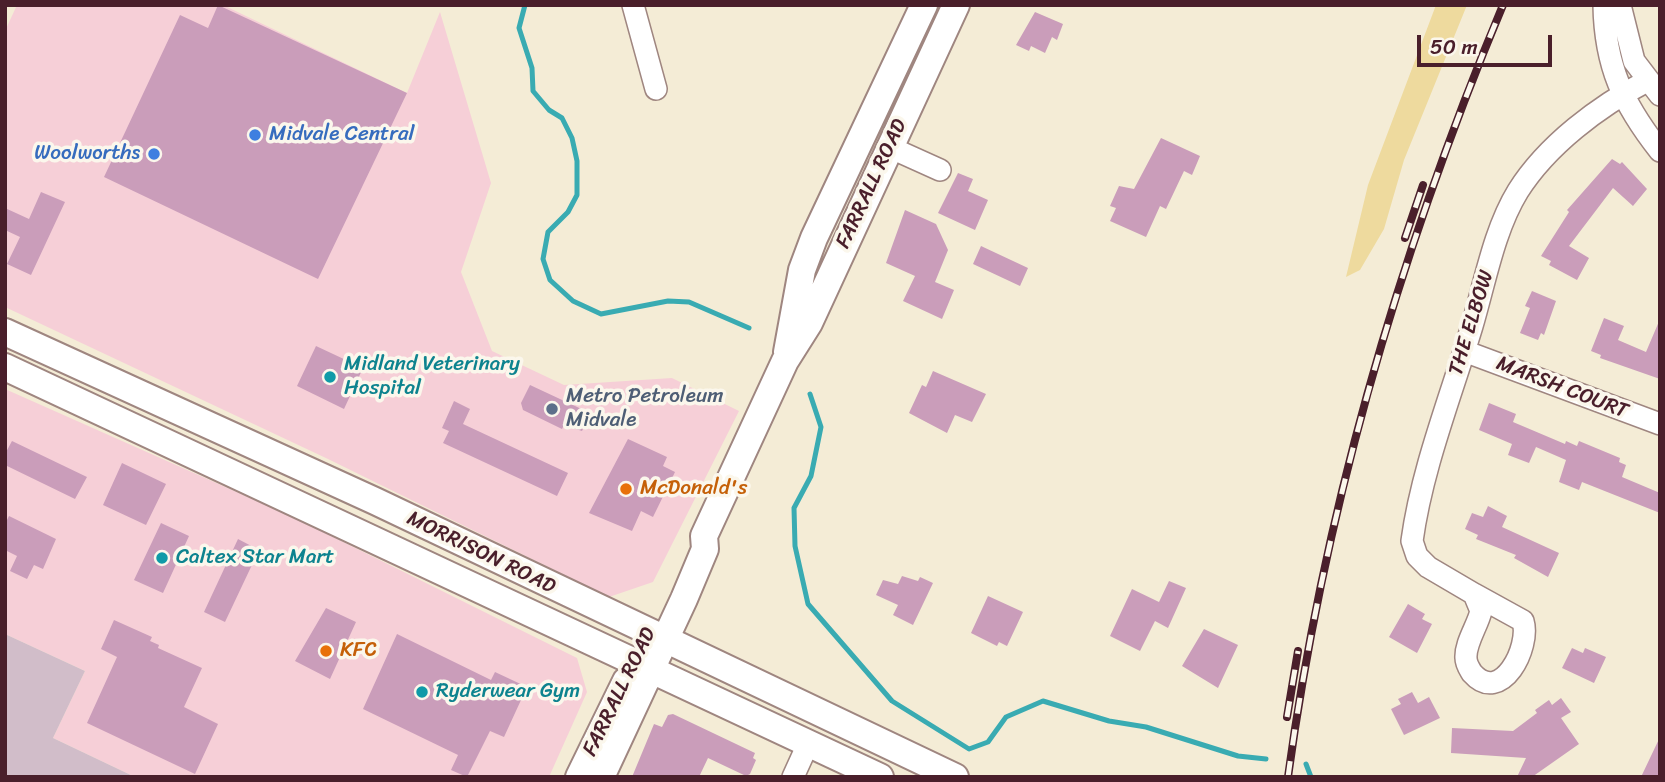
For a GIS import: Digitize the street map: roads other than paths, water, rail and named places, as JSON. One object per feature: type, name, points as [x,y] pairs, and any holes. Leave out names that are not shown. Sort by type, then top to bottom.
[{"type":"main road","name":"FARRALL ROAD","points":[[785,361],[792,315],[807,256],[924,5]]},
{"type":"main road","name":"FARRALL ROAD","points":[[579,777],[705,549],[704,537],[785,361],[809,323],[956,5]]},
{"type":"main road","points":[[902,51],[928,63]]},
{"type":"main road","points":[[848,165],[875,177]]},
{"type":"main road","points":[[807,256],[834,265]]},
{"type":"main road","name":"MORRISON ROAD","points":[[5,332],[375,501],[657,638],[955,777]]},
{"type":"main road","name":"MORRISON ROAD","points":[[5,368],[880,777]]},
{"type":"main road","name":"FARRALL ROAD","points":[[601,777],[642,666]]},
{"type":"street","points":[[633,5],[656,89]]},
{"type":"street","points":[[1604,5],[1610,65],[1622,94],[1660,151]]},
{"type":"street","points":[[1620,5],[1634,61],[1653,88]]},
{"type":"street","name":"THE ELBOW","points":[[1474,594],[1428,567],[1417,556],[1412,541],[1436,441],[1505,218],[1518,191],[1535,168],[1579,126],[1622,94],[1653,88]]},
{"type":"street","points":[[889,146],[940,170]]},
{"type":"street","name":"MARSH COURT","points":[[1464,351],[1660,424]]},
{"type":"street","points":[[793,777],[808,744]]},
{"type":"waterway","points":[[525,5],[519,28],[532,68],[533,91],[549,110],[562,118],[572,138],[577,161],[577,195],[568,212],[548,232],[543,259],[550,280],[573,301],[601,314],[668,301],[689,302],[749,328]]},
{"type":"waterway","points":[[810,394],[821,427],[811,476],[794,508],[795,546],[808,604],[892,701],[969,749],[988,742],[1006,717],[1043,701],[1109,721],[1146,727],[1238,756],[1266,759]]},
{"type":"waterway","points":[[1306,764],[1311,777]]},
{"type":"railway","points":[[1288,777],[1322,579],[1370,384],[1431,192],[1503,5]]},
{"type":"railway","points":[[1405,238],[1423,185]]},
{"type":"railway","points":[[1287,717],[1298,651]]},
{"type":"place","name":"Midvale Central","points":[[255,135]]},
{"type":"place","name":"Woolworths","points":[[154,154]]},
{"type":"place","name":"Midland Veterinary Hospital","points":[[330,377]]},
{"type":"place","name":"Metro Petroleum Midvale","points":[[552,409]]},
{"type":"place","name":"McDonald's","points":[[626,489]]},
{"type":"place","name":"Caltex Star Mart","points":[[162,558]]},
{"type":"place","name":"KFC","points":[[326,651]]},
{"type":"place","name":"Ryderwear Gym","points":[[422,692]]}]
